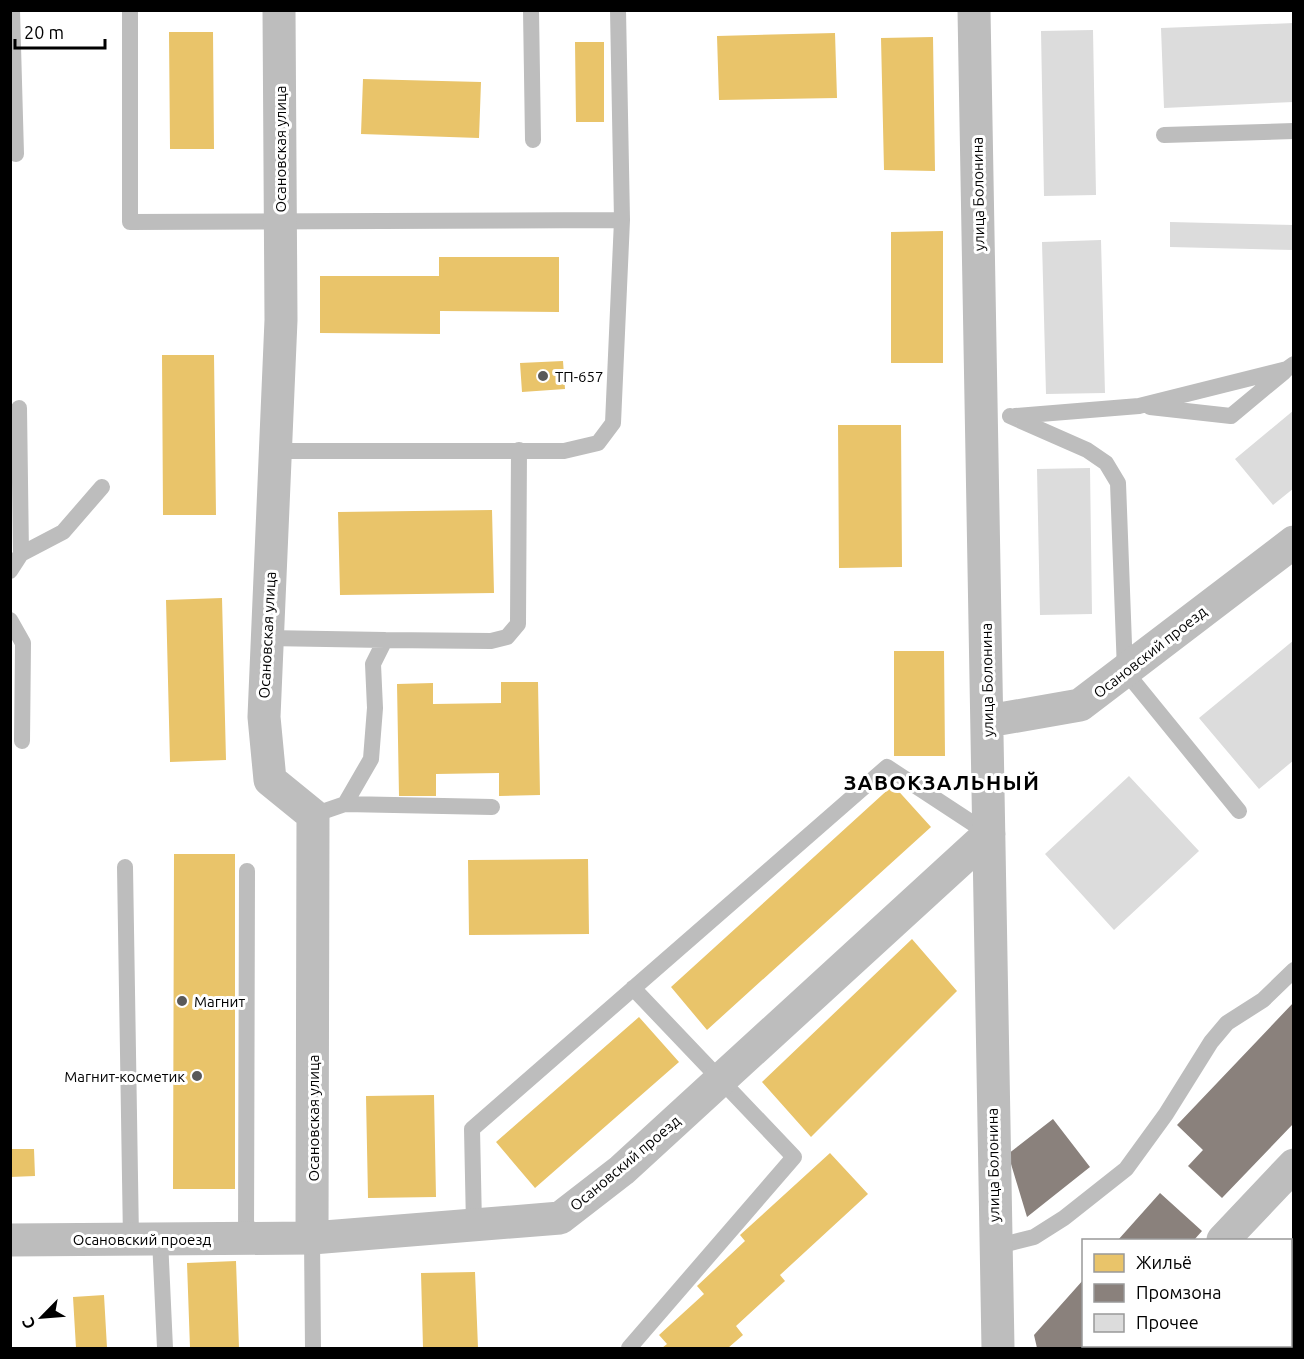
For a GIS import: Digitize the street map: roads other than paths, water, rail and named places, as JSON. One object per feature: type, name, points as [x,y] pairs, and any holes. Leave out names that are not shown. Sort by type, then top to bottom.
[{"type":"street","name":"Осановская улица","points":[[279,10],[281,320],[264,717],[270,780],[313,815],[312,1238]]},
{"type":"street","name":"улица Болонина","points":[[974,10],[996,414],[988,722],[998,1348]]},
{"type":"street","name":"Осановский проезд","points":[[988,722],[1080,705],[1293,542]]},
{"type":"street","name":"Осановский проезд","points":[[10,1240],[312,1238],[560,1218],[622,1170],[989,834]]},
{"type":"street","points":[[1224,1239],[1293,1165]]},
{"type":"lane","points":[[12,10],[16,154]]},
{"type":"lane","points":[[130,10],[130,222],[621,220]]},
{"type":"lane","points":[[531,10],[533,140]]},
{"type":"lane","points":[[275,451],[519,450],[564,452],[598,443],[614,423],[621,220],[618,10]]},
{"type":"lane","points":[[1164,135],[1293,131]]},
{"type":"lane","points":[[996,414],[1139,406],[1231,416],[1290,367]]},
{"type":"lane","points":[[1139,406],[1290,367]]},
{"type":"lane","points":[[19,408],[21,554]]},
{"type":"lane","points":[[996,414],[1087,450],[1106,463],[1118,483],[1125,671],[1239,811]]},
{"type":"lane","points":[[267,638],[491,640],[507,637],[518,624],[519,450]]},
{"type":"lane","points":[[10,571],[21,554],[63,532],[102,487]]},
{"type":"lane","points":[[10,620],[23,643],[22,741]]},
{"type":"lane","points":[[345,804],[371,759],[375,708],[373,664],[386,640]]},
{"type":"lane","points":[[474,1225],[472,1129],[887,767],[989,834]]},
{"type":"lane","points":[[313,815],[345,804],[492,807]]},
{"type":"lane","points":[[125,867],[146,1239],[165,1348]]},
{"type":"lane","points":[[246,1239],[247,871]]},
{"type":"lane","points":[[995,1247],[1034,1237],[1064,1218],[1126,1169],[1166,1114],[1210,1042],[1227,1023],[1263,1000],[1293,970]]},
{"type":"lane","points":[[629,1348],[794,1157],[633,988]]},
{"type":"lane","points":[[312,1238],[313,1348]]},
{"type":"place","name":"ТП-657","points":[[543,376]]},
{"type":"place","name":"Магнит","points":[[182,1001]]},
{"type":"place","name":"Магнит-косметик","points":[[197,1076]]},
{"type":"district","name":"ЗАВОКЗАЛЬНЫЙ","points":[[942,782]]}]
